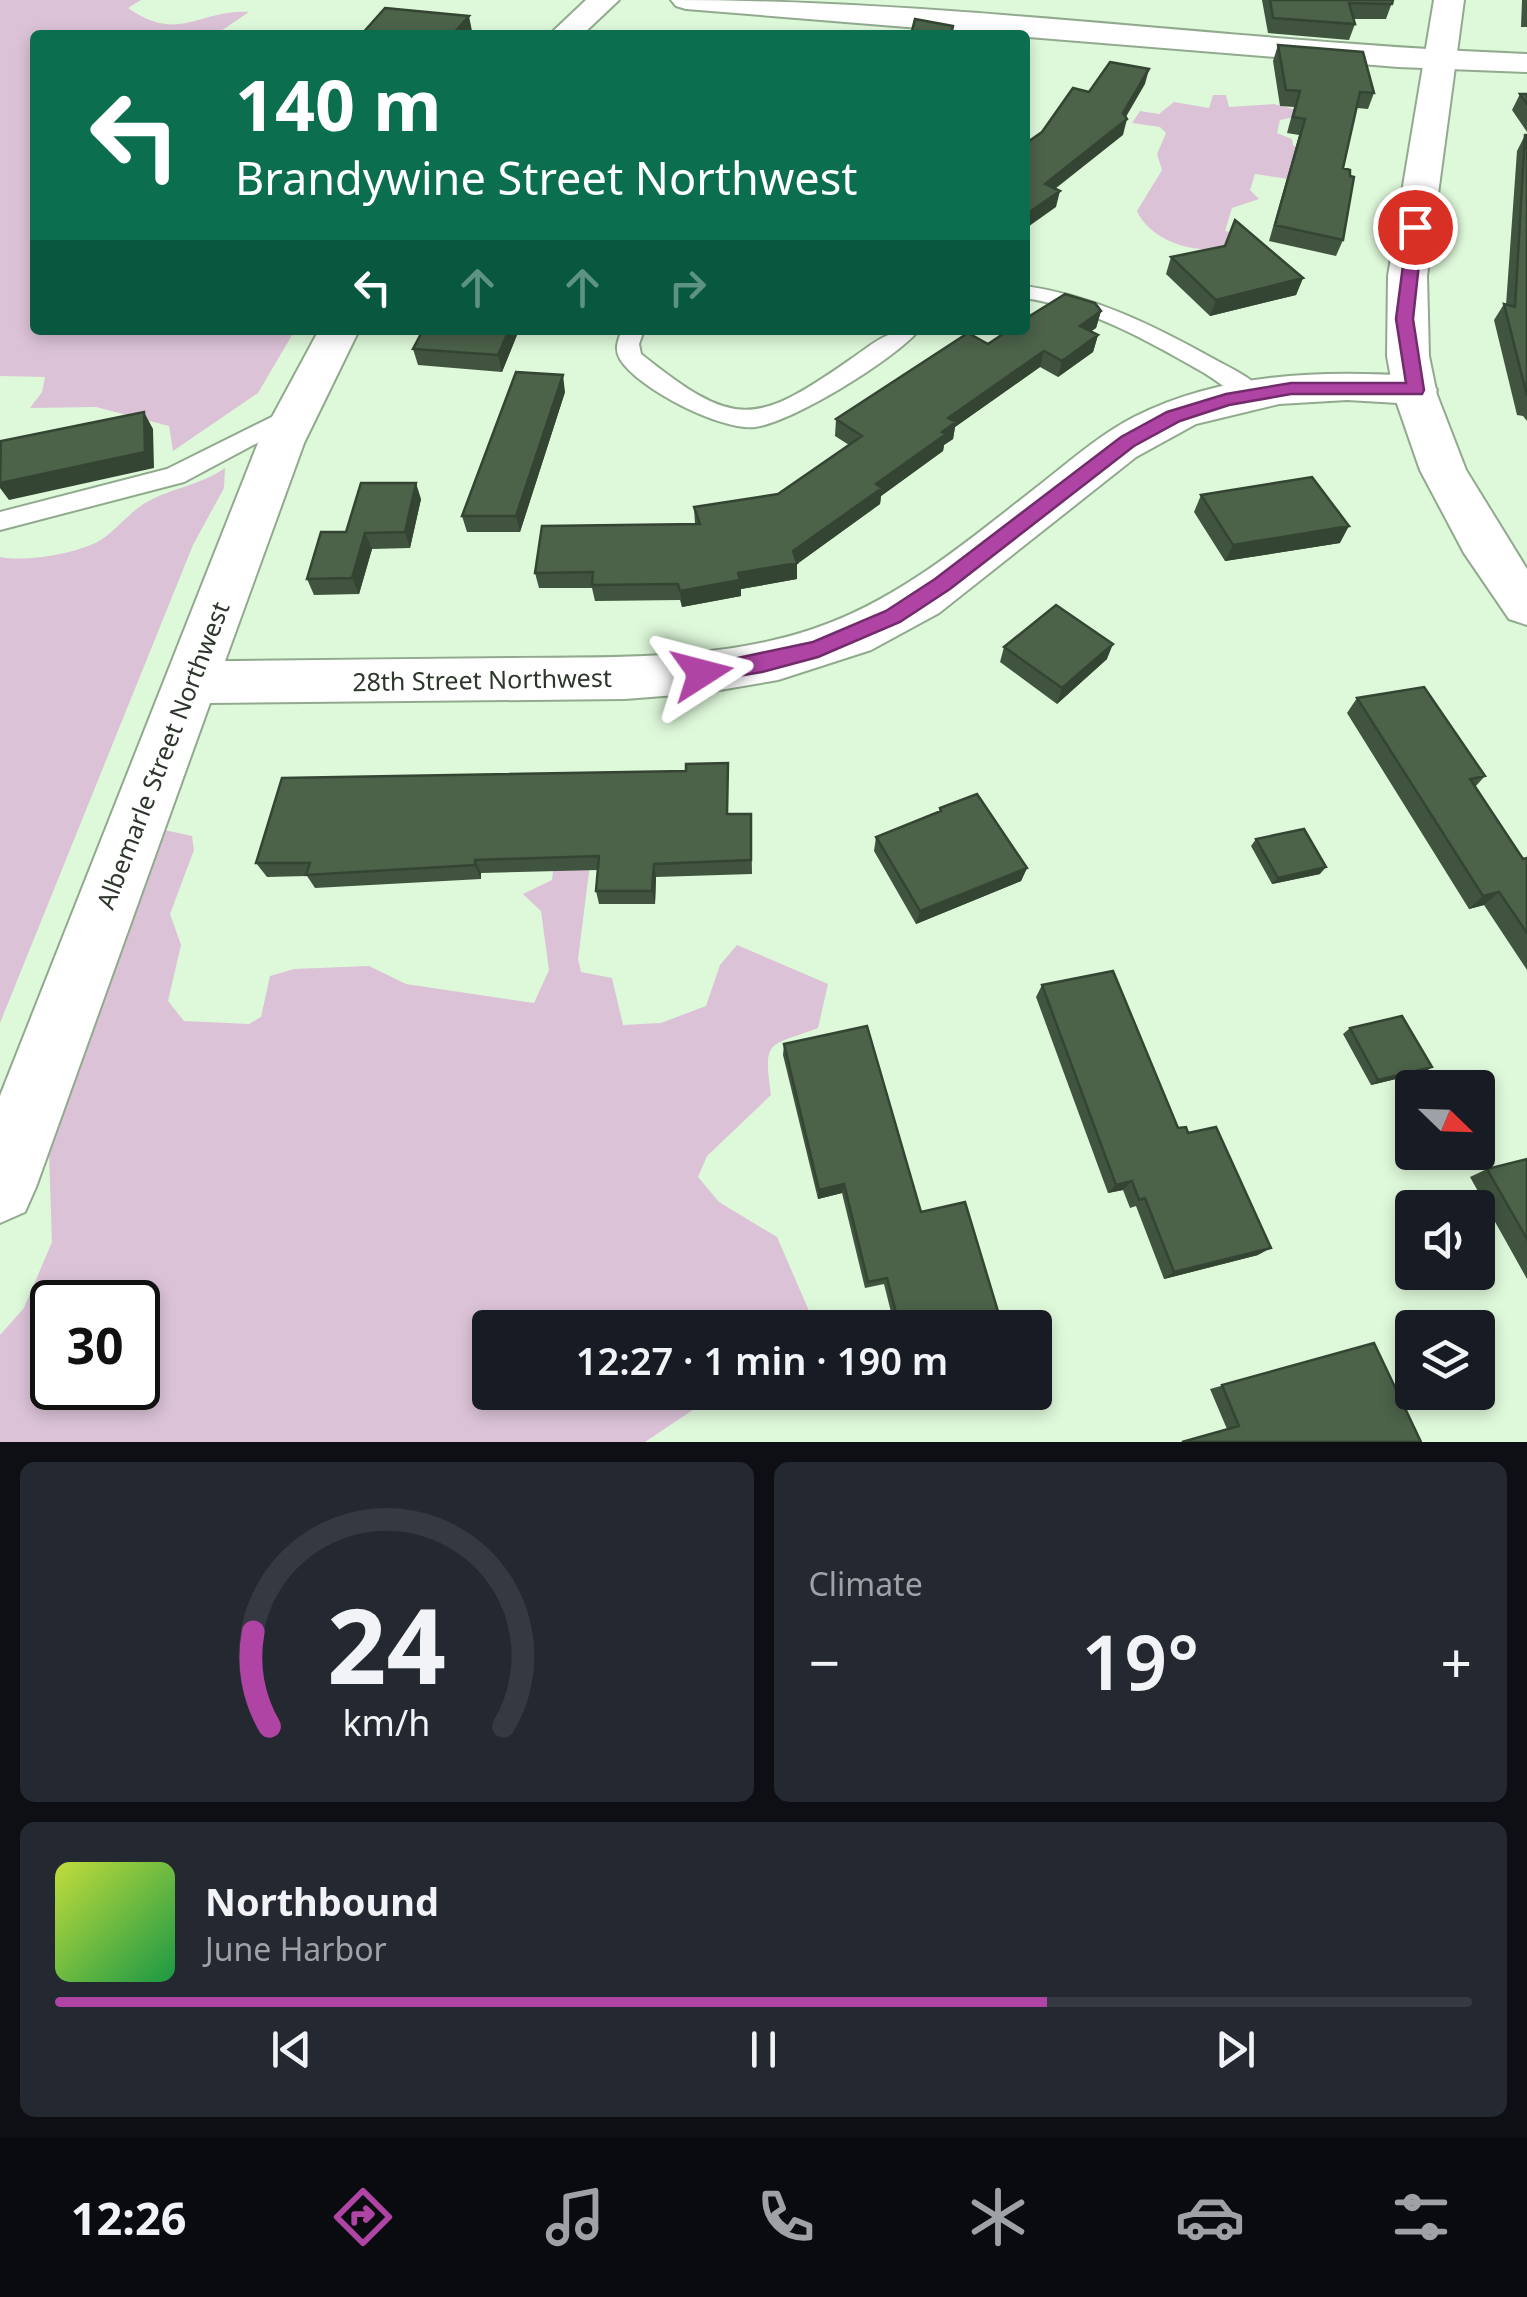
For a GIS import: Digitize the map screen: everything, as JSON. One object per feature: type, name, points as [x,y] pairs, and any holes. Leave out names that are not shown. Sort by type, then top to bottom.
[{"type":"street","points":[[570,30],[604,0]]},
{"type":"street","points":[[686,0],[940,30]]},
{"type":"street","points":[[1450,0],[1405,296],[1408,356],[1437,456],[1457,501],[1478,538],[1527,606]]},
{"type":"street","points":[[1033,41],[1527,63]]},
{"type":"street","name":"Albemarle Street Northwest","points":[[0,1186],[296,413],[337,335]]},
{"type":"street","name":"28th Street Northwest","points":[[190,682],[663,676],[780,660],[834,644],[893,617],[1150,428],[1186,412],[1253,394],[1331,386],[1416,390]]},
{"type":"lane","points":[[1030,292],[1051,294],[1102,310],[1237,381],[1253,394]]},
{"type":"lane","points":[[631,335],[630,357],[712,411],[734,420],[755,420],[800,401],[900,335]]},
{"type":"lane","points":[[0,521],[175,476],[296,413]]},
{"type":"shaded area","points":[[0,0],[141,0],[128,8],[146,18],[176,24],[249,12],[222,30],[30,30],[30,335],[292,335],[258,393],[173,451],[169,426],[96,407],[30,408],[42,392],[45,377],[0,376]]},
{"type":"shaded area","points":[[1213,95],[1226,95],[1229,107],[1274,104],[1297,110],[1299,116],[1280,120],[1277,133],[1292,139],[1299,149],[1295,180],[1255,174],[1250,190],[1259,199],[1232,208],[1225,231],[1255,238],[1211,250],[1161,237],[1143,221],[1137,211],[1162,170],[1157,154],[1166,133],[1160,127],[1132,123],[1140,111],[1159,114],[1174,102],[1209,108]]},
{"type":"shaded area","points":[[225,468],[224,488],[193,545],[0,1023],[0,557],[37,558],[89,546],[147,502]]},
{"type":"shaded area","points":[[160,829],[192,836],[194,850],[170,914],[181,945],[168,1001],[184,1021],[249,1024],[261,1017],[270,976],[294,969],[369,966],[406,984],[534,1003],[549,970],[541,911],[523,894],[552,880],[555,855],[590,864],[578,959],[581,972],[612,978],[623,1025],[661,1023],[706,1006],[720,965],[737,945],[828,984],[818,1028],[773,1047],[768,1063],[771,1095],[707,1156],[698,1177],[719,1202],[777,1237],[809,1310],[472,1310],[472,1410],[693,1410],[645,1442],[0,1442],[0,1335],[24,1308],[30,1294],[30,1410],[160,1410],[160,1280],[36,1280],[52,1242],[49,1154]]},
{"type":"building","points":[[1270,0],[1393,0],[1392,4],[1349,3],[1355,24],[1273,18]]},
{"type":"building","points":[[385,8],[469,16],[456,30],[365,30]]},
{"type":"building","points":[[915,19],[953,26],[952,30],[912,30]]},
{"type":"building","points":[[1278,45],[1363,52],[1374,93],[1360,92],[1343,168],[1354,177],[1343,240],[1275,225],[1305,119],[1293,117],[1300,91],[1286,90]]},
{"type":"building","points":[[1110,62],[1149,69],[1123,113],[1127,119],[1045,184],[1060,191],[1030,212],[1030,140],[1042,132],[1073,88],[1089,92]]},
{"type":"building","points":[[1525,135],[1527,396],[1504,304],[1515,307]]},
{"type":"building","points":[[1235,220],[1303,278],[1216,300],[1171,257],[1225,246]]},
{"type":"building","points":[[1065,294],[1095,303],[1101,311],[1080,326],[1098,335],[1062,361],[1044,351],[948,418],[956,422],[942,432],[946,434],[876,484],[882,488],[793,551],[797,563],[738,573],[740,580],[680,591],[678,584],[592,585],[593,572],[535,573],[542,526],[700,524],[694,507],[778,494],[862,436],[836,419],[965,335],[988,344],[1002,335],[1030,335],[1030,316]]},
{"type":"building","points":[[420,335],[507,335],[498,355],[413,349]]},
{"type":"building","points":[[516,372],[563,375],[516,516],[462,516]]},
{"type":"building","points":[[144,412],[145,452],[0,483],[1,441]]},
{"type":"building","points":[[1312,477],[1349,526],[1233,545],[1201,495]]},
{"type":"building","points":[[361,483],[416,483],[405,532],[365,533],[352,578],[307,579],[321,532],[346,532]]},
{"type":"building","points":[[1056,605],[1113,644],[1062,688],[1004,647]]},
{"type":"building","points":[[1424,687],[1485,776],[1470,779],[1523,859],[1527,858],[1527,933],[1499,892],[1483,896],[1357,698]]},
{"type":"building","points":[[728,763],[727,814],[751,814],[751,860],[654,864],[652,891],[596,891],[599,856],[475,860],[475,865],[306,875],[310,863],[256,863],[282,778],[686,771],[686,764]]},
{"type":"building","points":[[977,794],[1027,868],[920,911],[876,837]]},
{"type":"building","points":[[1304,829],[1326,867],[1278,878],[1256,839]]},
{"type":"building","points":[[1113,971],[1178,1128],[1186,1127],[1188,1133],[1216,1127],[1271,1248],[1174,1272],[1145,1198],[1139,1200],[1132,1181],[1116,1185],[1042,985]]},
{"type":"building","points":[[1402,1016],[1432,1067],[1395,1070],[1395,1076],[1378,1080],[1350,1028]]},
{"type":"building","points":[[867,1026],[921,1212],[965,1202],[998,1310],[895,1310],[887,1278],[868,1282],[844,1184],[819,1190],[784,1044]]},
{"type":"building","points":[[1527,1159],[1527,1239],[1488,1170]]},
{"type":"building","points":[[1374,1343],[1395,1387],[1395,1410],[1406,1410],[1421,1442],[1182,1442],[1239,1426],[1222,1385]]},
{"type":"route","points":[[702,673],[762,664],[818,649],[893,617],[1128,441],[1174,416],[1226,399],[1291,388],[1360,386],[1416,390],[1405,319],[1415,227]]}]
